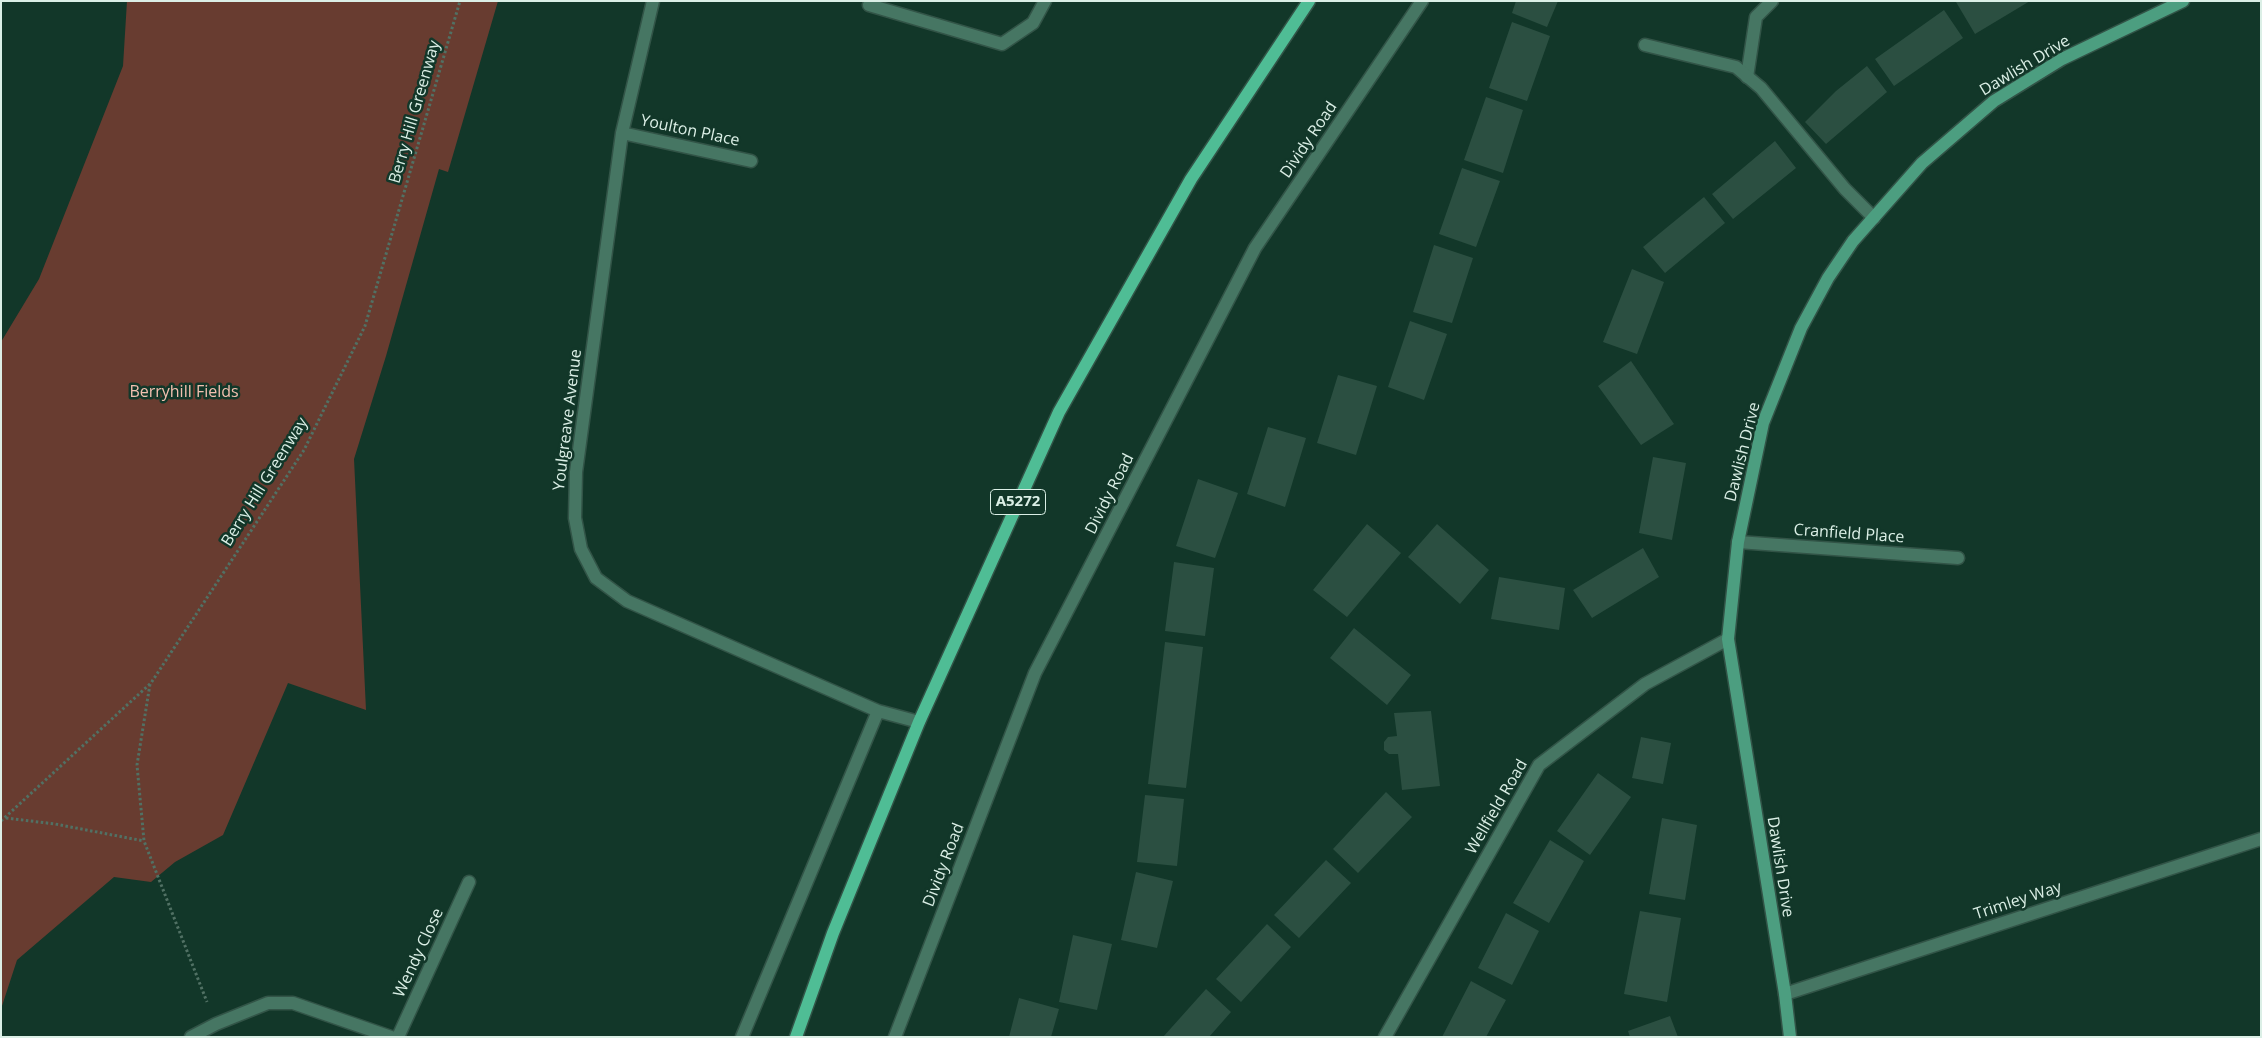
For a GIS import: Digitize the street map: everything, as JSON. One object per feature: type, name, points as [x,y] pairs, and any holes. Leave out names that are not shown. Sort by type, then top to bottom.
[{"type":"main road","name":"A5272","points":[[796,1037],[833,933],[919,722],[1059,412],[1191,179],[1309,1]]},
{"type":"street","name":"Youlgreave Avenue","points":[[653,1],[622,133],[576,472],[575,518],[580,549],[596,578],[626,600],[878,711],[919,722]]},
{"type":"street","points":[[869,5],[1002,44],[1033,23],[1045,1]]},
{"type":"street","name":"Dividy Road","points":[[895,1037],[1035,673],[1256,248],[1422,1]]},
{"type":"street","points":[[1747,77],[1756,17],[1772,1]]},
{"type":"street","name":"Dawlish Drive","points":[[1790,1037],[1785,994],[1728,639],[1738,542],[1763,423],[1801,328],[1828,278],[1853,242],[1922,163],[1994,101],[2062,59],[2183,1]]},
{"type":"street","points":[[1645,45],[1736,67],[1761,88],[1845,189],[1874,218]]},
{"type":"street","name":"Youlton Place","points":[[622,133],[751,161]]},
{"type":"street","name":"Cranfield Place","points":[[1738,542],[1958,558]]},
{"type":"street","name":"Wellfield Road","points":[[1385,1037],[1539,765],[1644,684],[1728,639]]},
{"type":"street","points":[[742,1037],[878,711]]},
{"type":"street","name":"Trimley Way","points":[[1785,994],[2261,839]]},
{"type":"street","name":"Wendy Close","points":[[398,1037],[469,882]]},
{"type":"street","points":[[191,1037],[216,1024],[268,1003],[293,1003],[390,1037]]},
{"type":"path","name":"Berry Hill Greenway","points":[[1,821],[150,683],[304,450],[365,326],[460,1]]},
{"type":"path","points":[[150,683],[137,765],[144,841],[216,1024]]},
{"type":"path","points":[[5,818],[55,824],[144,841]]},
{"type":"green space","name":"Berryhill Fields","points":[[127,1],[498,1],[448,172],[439,169],[386,356],[354,459],[366,710],[288,683],[223,835],[175,862],[151,882],[114,877],[17,960],[1,1009],[1,342],[39,279],[123,66]]},
{"type":"building","points":[[1516,1],[1558,1],[1547,27],[1512,13]]},
{"type":"building","points":[[2030,1],[1975,34],[1956,2]]},
{"type":"building","points":[[1944,10],[1963,38],[1894,86],[1875,59]]},
{"type":"building","points":[[1512,22],[1550,36],[1527,101],[1489,88]]},
{"type":"building","points":[[1867,66],[1887,92],[1826,144],[1805,122],[1836,91]]},
{"type":"building","points":[[1486,97],[1523,110],[1503,173],[1464,160]]},
{"type":"building","points":[[1775,141],[1796,168],[1733,219],[1712,194]]},
{"type":"building","points":[[1462,168],[1500,181],[1476,247],[1439,234]]},
{"type":"building","points":[[1704,197],[1725,223],[1665,273],[1643,247]]},
{"type":"building","points":[[1434,245],[1473,258],[1452,323],[1413,312]]},
{"type":"building","points":[[1632,269],[1664,282],[1637,354],[1603,342]]},
{"type":"building","points":[[1410,321],[1447,334],[1424,400],[1388,387]]},
{"type":"building","points":[[1631,361],[1674,424],[1641,445],[1598,386]]},
{"type":"building","points":[[1338,375],[1377,386],[1356,455],[1317,443]]},
{"type":"building","points":[[1268,427],[1306,438],[1285,507],[1247,494]]},
{"type":"building","points":[[1653,457],[1686,463],[1672,540],[1639,533]]},
{"type":"building","points":[[1198,479],[1238,493],[1215,558],[1176,546]]},
{"type":"building","points":[[1367,524],[1401,553],[1347,617],[1313,590]]},
{"type":"building","points":[[1437,524],[1489,570],[1460,604],[1408,557]]},
{"type":"building","points":[[1643,548],[1659,577],[1592,618],[1573,590]]},
{"type":"building","points":[[1174,562],[1214,568],[1205,636],[1165,631]]},
{"type":"building","points":[[1499,577],[1565,588],[1559,630],[1491,619]]},
{"type":"building","points":[[1354,628],[1411,675],[1387,705],[1330,658]]},
{"type":"building","points":[[1165,642],[1203,647],[1186,788],[1148,784]]},
{"type":"building","points":[[1431,711],[1440,786],[1402,790],[1398,754],[1389,754],[1384,750],[1384,742],[1388,737],[1397,736],[1394,713]]},
{"type":"building","points":[[1641,737],[1671,743],[1663,784],[1632,778]]},
{"type":"building","points":[[1598,773],[1631,797],[1590,855],[1557,831]]},
{"type":"building","points":[[1386,792],[1412,817],[1358,873],[1333,849]]},
{"type":"building","points":[[1145,795],[1184,799],[1177,866],[1137,862]]},
{"type":"building","points":[[1662,818],[1697,825],[1685,900],[1649,894]]},
{"type":"building","points":[[1550,840],[1584,861],[1549,923],[1513,903]]},
{"type":"building","points":[[1326,860],[1351,883],[1299,938],[1274,915]]},
{"type":"building","points":[[1136,872],[1173,881],[1157,948],[1121,940]]},
{"type":"building","points":[[1640,911],[1681,918],[1667,1002],[1624,994]]},
{"type":"building","points":[[1506,913],[1539,931],[1512,985],[1478,968]]},
{"type":"building","points":[[1267,924],[1291,947],[1241,1002],[1216,979]]},
{"type":"building","points":[[1073,935],[1112,944],[1097,1010],[1059,1002]]},
{"type":"building","points":[[1471,981],[1506,1000],[1486,1037],[1442,1037]]},
{"type":"building","points":[[1206,989],[1231,1012],[1209,1037],[1163,1037]]},
{"type":"building","points":[[1019,998],[1059,1009],[1051,1037],[1009,1037]]},
{"type":"building","points":[[1670,1016],[1678,1037],[1630,1037],[1628,1031]]}]
